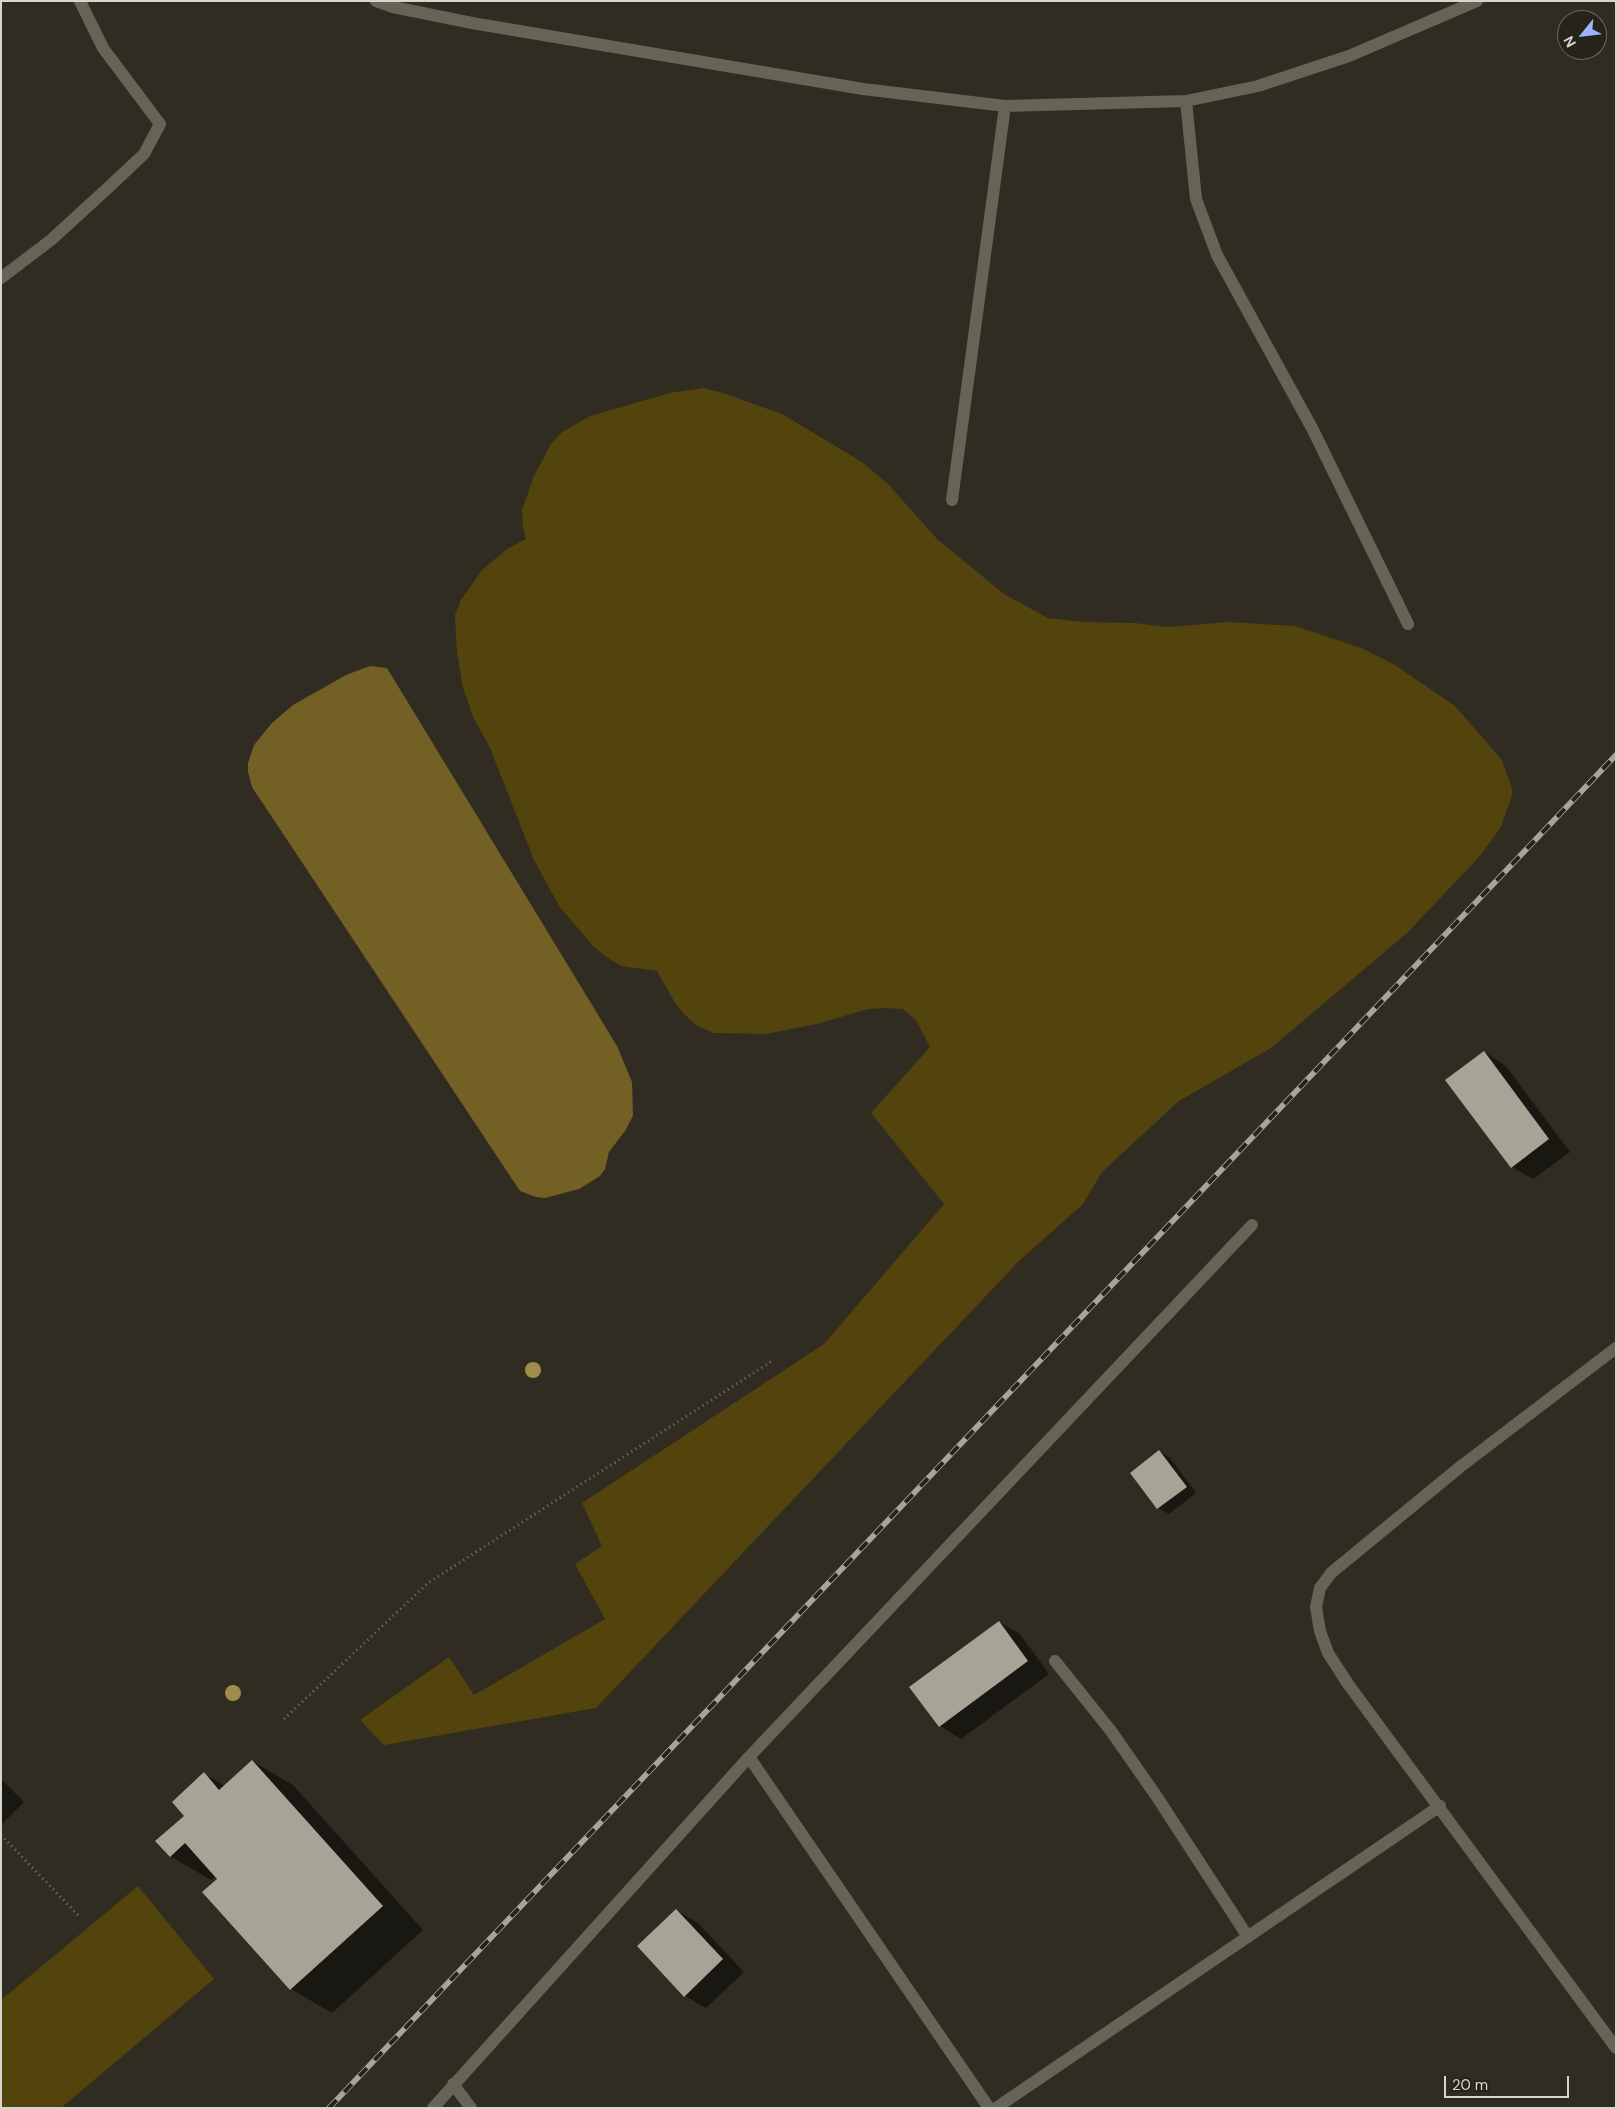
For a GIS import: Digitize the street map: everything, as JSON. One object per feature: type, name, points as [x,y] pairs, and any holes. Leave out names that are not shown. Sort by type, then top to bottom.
[{"type":"street","points":[[1,278],[51,240],[144,154],[160,124],[103,48],[80,1]]},
{"type":"street","points":[[376,1],[393,7],[472,22],[863,89],[1005,106],[1186,101],[1258,86],[1349,56],[1477,1]]},
{"type":"street","points":[[1186,101],[1196,200],[1217,255],[1314,430],[1408,624]]},
{"type":"street","points":[[952,500],[1005,106]]},
{"type":"street","points":[[433,2108],[749,1757],[1252,1225]]},
{"type":"street","points":[[1616,1348],[1460,1467],[1331,1574],[1320,1588],[1316,1608],[1320,1631],[1328,1652],[1348,1684],[1440,1806],[1616,2048]]},
{"type":"street","points":[[1055,1661],[1110,1731],[1157,1797],[1248,1937]]},
{"type":"street","points":[[749,1757],[989,2108]]},
{"type":"street","points":[[996,2108],[1440,1806]]},
{"type":"street","points":[[453,2084],[471,2108]]},
{"type":"path","points":[[284,1719],[428,1583],[772,1361]]},
{"type":"path","points":[[1,1835],[79,1916]]},
{"type":"shaded area","points":[[703,388],[723,393],[782,414],[862,462],[888,484],[937,539],[1004,594],[1048,618],[1168,627],[1229,622],[1295,626],[1361,648],[1395,665],[1455,706],[1502,760],[1513,792],[1501,827],[1480,856],[1407,933],[1271,1048],[1179,1101],[1102,1172],[1083,1204],[1019,1261],[596,1708],[384,1745],[360,1720],[449,1657],[474,1695],[605,1619],[575,1564],[602,1546],[582,1503],[824,1344],[944,1204],[871,1113],[930,1047],[916,1020],[903,1009],[885,1008],[868,1009],[817,1024],[766,1034],[714,1033],[696,1025],[674,1001],[657,971],[621,966],[605,956],[593,946],[559,906],[534,860],[490,748],[474,719],[463,688],[457,652],[455,615],[461,600],[482,570],[507,549],[526,539],[522,510],[534,476],[551,444],[562,432],[590,416],[670,393]]},
{"type":"shaded area","points":[[370,666],[387,668],[617,1046],[632,1082],[633,1116],[625,1131],[609,1152],[605,1169],[600,1176],[579,1189],[545,1198],[520,1191],[252,787],[248,763],[254,745],[272,723],[293,705],[346,675]]},
{"type":"shaded area","points":[[138,1886],[214,1979],[61,2108],[1,2108],[1,2000]]},
{"type":"building","points":[[1484,1051],[1549,1139],[1511,1168],[1445,1080]]},
{"type":"building","points":[[1159,1450],[1187,1487],[1157,1509],[1130,1473]]},
{"type":"building","points":[[999,1621],[1028,1661],[939,1727],[909,1687]]},
{"type":"building","points":[[252,1760],[383,1906],[290,1990],[202,1892],[217,1879],[185,1843],[170,1857],[155,1841],[184,1816],[172,1802],[204,1772],[219,1790]]},
{"type":"building","points":[[676,1909],[723,1959],[684,1997],[637,1946]]},
{"type":"railway","points":[[329,2108],[1616,755]]}]
